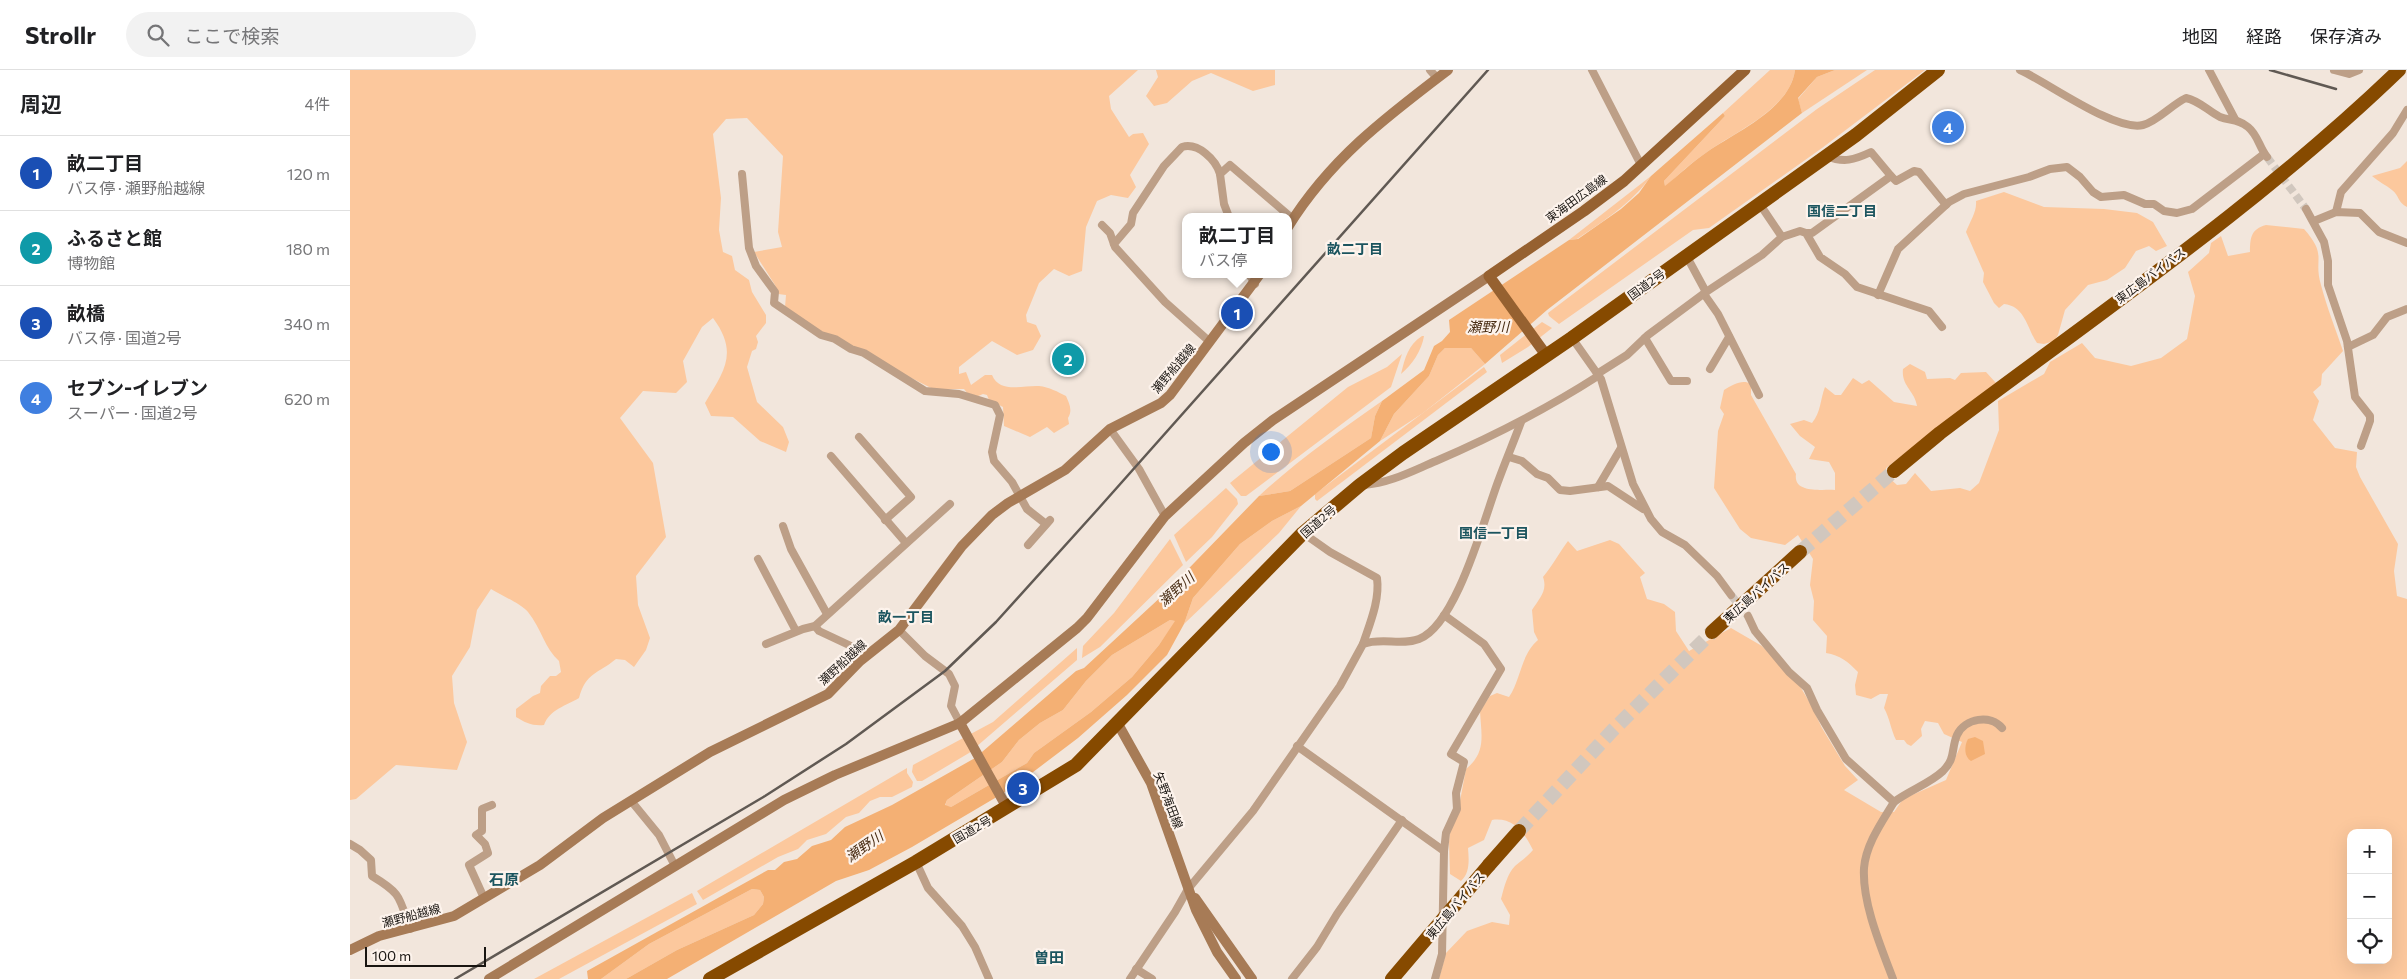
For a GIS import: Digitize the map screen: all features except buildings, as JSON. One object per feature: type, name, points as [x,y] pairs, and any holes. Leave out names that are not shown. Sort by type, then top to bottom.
[{"type":"highway","name":"国道2号","points":[[710,979],[916,862],[1004,803],[1076,765],[1302,533],[1360,485],[1403,452],[1572,338],[1826,156],[1938,70]]},
{"type":"highway","name":"東広島バイパス","points":[[1894,471],[1986,398],[2268,185],[2362,106],[2399,70]]},
{"type":"highway","name":"東広島バイパス","points":[[1712,632],[1800,552]]},
{"type":"highway","name":"東広島バイパス","points":[[1392,979],[1519,831]]},
{"type":"main road","points":[[1292,222],[1328,172],[1355,144],[1434,74],[1448,70]]},
{"type":"main road","name":"東海田広島線","points":[[1491,278],[1584,211],[1641,166],[1745,70]]},
{"type":"main road","points":[[489,979],[784,800],[835,775],[960,723],[1087,618],[1165,516],[1244,443],[1273,420],[1491,278],[1546,355]]},
{"type":"main road","name":"瀬野船越線","points":[[350,950],[379,936],[454,916],[540,865],[586,830],[710,752],[818,700],[839,683],[868,654],[899,630],[962,546],[999,509],[1065,470],[1110,429],[1161,403],[1179,384],[1257,279]]},
{"type":"main road","points":[[960,723],[1004,803]]},
{"type":"main road","name":"矢野海田線","points":[[1118,724],[1150,783],[1188,889],[1207,934],[1236,979]]},
{"type":"main road","name":"矢野海田線","points":[[1188,889],[1252,979]]},
{"type":"street","points":[[1592,70],[1641,166]]},
{"type":"street","points":[[1878,295],[1898,248],[1946,205],[1964,194],[2029,177],[2050,169],[2067,167],[2080,177],[2093,192],[2102,197],[2124,195],[2145,204],[2154,204],[2164,211],[2177,213],[2192,210],[2266,155],[2259,147],[2256,136],[2248,127],[2235,119],[2222,118],[2195,100],[2186,98],[2144,124],[2136,126],[2088,108],[2035,73],[2020,70]]},
{"type":"street","points":[[2209,70],[2235,119]]},
{"type":"street","points":[[2334,70],[2349,74],[2359,70]]},
{"type":"street","points":[[2336,212],[2341,192],[2393,133],[2407,110]]},
{"type":"street","points":[[1114,244],[1131,224],[1133,213],[1164,166],[1182,147],[1192,147],[1208,155],[1220,174],[1227,213]]},
{"type":"street","points":[[1826,156],[1839,161],[1852,160],[1871,152],[1896,181],[1914,171],[1920,172],[1946,205]]},
{"type":"street","points":[[1220,174],[1230,165],[1280,213]]},
{"type":"street","points":[[742,174],[749,248],[756,266],[775,292],[774,304],[821,335],[835,339],[851,349],[864,353],[925,392],[959,394],[995,405],[1000,415],[993,456],[1027,509],[1048,522],[1028,545]]},
{"type":"street","points":[[1360,485],[1386,482],[1521,422],[1551,406],[1627,355],[1645,338],[1705,293],[1762,255],[1782,237],[1800,232],[1812,233],[1891,176]]},
{"type":"street","points":[[1759,203],[1782,237]]},
{"type":"street","points":[[2306,209],[2314,220],[2324,242],[2328,261],[2328,285],[2348,347],[2356,397],[2370,416],[2370,422],[2361,446]]},
{"type":"street","points":[[2314,220],[2336,212],[2360,213],[2379,232],[2407,243]]},
{"type":"street","points":[[1102,225],[1110,233],[1114,244],[1165,302],[1210,342]]},
{"type":"street","points":[[1806,233],[1824,261],[1842,271],[1857,287],[1928,311],[1942,326]]},
{"type":"street","points":[[1686,255],[1759,395]]},
{"type":"street","points":[[2348,347],[2373,334],[2388,318],[2407,310]]},
{"type":"street","points":[[1710,369],[1729,337]]},
{"type":"street","points":[[1572,338],[1598,375],[1633,484],[1646,510],[1662,532],[1685,545],[1717,576],[1731,595]]},
{"type":"street","points":[[1645,338],[1671,380],[1687,381]]},
{"type":"street","points":[[1363,644],[1376,640],[1411,641],[1421,639],[1444,616],[1461,583],[1521,422]]},
{"type":"street","points":[[1110,429],[1139,469],[1165,516]]},
{"type":"street","points":[[859,437],[911,497],[885,520]]},
{"type":"street","points":[[1598,487],[1621,448]]},
{"type":"street","points":[[831,456],[906,543]]},
{"type":"street","points":[[1509,457],[1522,461],[1537,474],[1548,478],[1560,490],[1570,491],[1608,486],[1646,510]]},
{"type":"street","points":[[766,644],[796,631],[815,626],[950,504]]},
{"type":"street","points":[[783,526],[791,550],[827,614]]},
{"type":"street","points":[[1130,979],[1175,912],[1188,889],[1253,811],[1340,686],[1363,644],[1374,613],[1378,587],[1377,578],[1330,552],[1302,533]]},
{"type":"street","points":[[758,559],[796,631]]},
{"type":"street","points":[[1435,979],[1442,954],[1446,833],[1457,808],[1456,793],[1464,762],[1450,754],[1501,669],[1484,644],[1444,616]]},
{"type":"street","points":[[1748,616],[1755,631],[1789,672],[1807,688],[1817,710],[1846,759],[1894,802]]},
{"type":"street","points":[[815,626],[819,631],[868,654]]},
{"type":"street","points":[[899,630],[925,656],[949,674],[955,686],[951,706],[960,723]]},
{"type":"street","points":[[1893,979],[1875,931],[1867,894],[1864,868],[1878,828],[1894,802],[1910,790],[1933,779],[1947,766],[1955,753],[1957,734],[1964,727],[1974,721],[1991,719],[2002,728]]},
{"type":"street","points":[[1297,746],[1444,852]]},
{"type":"street","points":[[632,802],[659,835],[675,866]]},
{"type":"street","points":[[484,898],[469,865],[488,853],[485,844],[476,835],[482,831],[482,809],[492,805]]},
{"type":"street","points":[[1292,979],[1317,947],[1402,820]]},
{"type":"street","points":[[350,844],[371,860],[372,876],[394,889],[410,929]]},
{"type":"street","points":[[916,862],[928,888],[962,926],[975,947],[988,979]]},
{"type":"street","points":[[1136,969],[1152,979]]},
{"type":"shaded area","points":[[350,70],[1138,70],[1109,96],[1111,109],[1129,137],[1133,134],[1143,133],[1149,144],[1130,175],[1136,187],[1128,198],[1111,195],[1097,201],[1086,227],[1082,271],[1069,276],[1054,269],[1039,283],[1026,315],[1027,322],[1036,325],[1041,336],[1033,350],[1017,355],[992,341],[959,367],[959,374],[966,372],[971,385],[985,375],[992,375],[1000,385],[1006,387],[1043,387],[1066,396],[1070,409],[1069,424],[1054,433],[1047,427],[1030,437],[1004,426],[1003,407],[989,400],[987,395],[983,394],[976,397],[968,394],[964,389],[933,389],[819,331],[785,307],[786,295],[778,294],[775,285],[754,252],[782,247],[778,232],[783,156],[747,118],[726,119],[713,134],[721,198],[719,230],[723,252],[732,256],[735,270],[749,280],[752,292],[766,315],[766,323],[756,336],[758,342],[756,349],[752,351],[747,367],[757,402],[783,427],[789,442],[786,452],[760,441],[733,417],[711,416],[705,403],[723,371],[727,352],[721,330],[713,318],[702,327],[683,361],[687,382],[676,393],[643,391],[620,418],[653,463],[666,537],[636,576],[638,605],[650,638],[646,650],[634,667],[625,660],[616,659],[593,674],[585,683],[579,698],[559,708],[550,715],[544,725],[523,721],[516,717],[516,709],[540,693],[541,686],[550,676],[556,676],[561,672],[559,661],[550,651],[528,612],[491,589],[477,610],[470,647],[452,676],[454,703],[467,742],[457,770],[396,765],[356,799],[350,800]]},
{"type":"shaded area","points":[[1156,70],[1275,70],[1275,85],[1253,91],[1211,73],[1192,81],[1167,103],[1154,106],[1146,96],[1158,77]]},
{"type":"shaded area","points":[[1770,70],[1795,70],[1791,84],[1783,96],[1760,118],[1701,156],[1665,187],[1664,181],[1725,116],[1723,113]]},
{"type":"shaded area","points":[[1835,70],[1867,70],[1802,113],[1798,99],[1817,77]]},
{"type":"shaded area","points":[[1875,70],[1925,70],[1822,148],[1709,228],[1693,230],[1559,324],[1549,316],[1548,313],[1817,109]]},
{"type":"shaded area","points":[[2407,161],[2407,207],[2390,188],[2372,176],[2400,168]]},
{"type":"shaded area","points":[[1651,176],[1635,195],[1598,225],[1577,239],[1569,240]]},
{"type":"shaded area","points":[[2004,192],[2044,207],[2104,209],[2137,213],[2153,222],[2167,246],[2156,251],[2149,246],[2136,251],[2125,268],[2107,280],[2088,285],[2065,310],[2058,335],[2054,341],[2044,344],[2037,343],[2025,319],[2017,309],[2004,304],[1999,308],[1994,303],[1983,282],[1984,273],[1966,232],[1974,213],[1976,201]]},
{"type":"shaded area","points":[[2266,225],[2304,229],[2316,245],[2321,285],[2343,351],[2322,374],[2321,385],[2313,392],[2319,401],[2313,420],[2335,448],[2357,452],[2356,467],[2360,477],[2398,544],[2394,571],[2397,596],[2407,599],[2407,979],[1439,979],[1446,953],[1467,931],[1492,922],[1509,925],[1510,915],[1501,899],[1505,886],[1512,869],[1533,850],[1526,837],[1512,823],[1492,820],[1484,840],[1468,848],[1468,866],[1464,878],[1461,881],[1450,874],[1449,842],[1451,825],[1460,801],[1466,769],[1473,763],[1480,749],[1482,735],[1480,711],[1490,696],[1497,693],[1509,697],[1513,690],[1528,652],[1538,640],[1534,632],[1532,610],[1544,591],[1543,577],[1568,541],[1577,551],[1610,540],[1619,544],[1645,573],[1640,577],[1647,599],[1664,604],[1675,612],[1676,631],[1689,651],[1731,628],[1762,646],[1798,683],[1845,766],[1858,780],[1844,790],[1881,812],[1894,812],[1903,799],[1946,780],[1962,742],[1944,734],[1938,723],[1925,721],[1921,729],[1922,736],[1911,746],[1904,740],[1896,740],[1884,708],[1888,694],[1880,694],[1871,699],[1856,695],[1855,685],[1858,672],[1836,655],[1826,653],[1827,636],[1813,620],[1814,601],[1810,585],[1813,559],[1798,535],[1785,545],[1751,538],[1740,529],[1714,488],[1718,431],[1724,414],[1720,408],[1724,390],[1741,382],[1751,384],[1751,395],[1796,474],[1796,480],[1799,485],[1816,490],[1835,490],[1835,473],[1829,462],[1809,459],[1815,447],[1800,436],[1790,424],[1804,420],[1812,423],[1819,410],[1825,387],[1835,395],[1841,395],[1853,378],[1862,384],[1869,380],[1894,402],[1917,406],[1903,375],[1903,369],[1910,364],[1925,372],[1927,379],[1950,378],[1955,380],[1961,373],[1986,372],[1996,383],[1886,468],[1887,476],[1897,485],[1906,484],[1915,473],[1931,491],[1960,488],[1970,491],[1979,483],[1999,430],[1998,401],[2044,374],[2050,362],[2082,343],[2095,358],[2131,366],[2161,358],[2187,339],[2195,296],[2188,272],[2209,253],[2211,243],[2221,236],[2228,256],[2250,252],[2252,235],[2257,229]]},
{"type":"shaded area","points":[[1542,322],[1552,328],[1528,347],[1502,363],[1500,355]]},
{"type":"shaded area","points":[[1424,336],[1419,352],[1413,362],[1401,374],[1410,348]]},
{"type":"shaded area","points":[[1445,348],[1471,348],[1485,364],[1423,413],[1380,441],[1394,414],[1429,376],[1438,355]]},
{"type":"shaded area","points":[[1402,354],[1391,387],[1246,496],[1241,496],[1230,483],[1348,387],[1387,367]]},
{"type":"shaded area","points":[[1484,367],[1487,372],[1317,501],[1315,499],[1315,494]]},
{"type":"shaded area","points":[[1382,401],[1375,416],[1371,438],[1290,491],[1259,496],[1303,458]]},
{"type":"shaded area","points":[[1226,488],[1237,499],[1238,504],[1212,537],[1186,562],[1174,535]]},
{"type":"shaded area","points":[[1301,506],[1279,533],[1184,624],[1193,598],[1240,544],[1272,521]]},
{"type":"shaded area","points":[[1170,539],[1183,565],[1100,647],[1082,658],[1083,646],[1114,613]]},
{"type":"shaded area","points":[[1170,620],[1176,621],[1132,677],[1091,712],[1034,753],[1027,763],[951,807],[945,806],[947,800],[1002,762],[1019,740],[1040,723],[1063,710],[1086,681],[1112,655]]},
{"type":"shaded area","points":[[1077,648],[1077,660],[969,753],[922,781],[917,781],[912,772],[913,765],[993,722]]},
{"type":"shaded area","points":[[907,768],[907,773],[913,782],[912,787],[892,797],[880,797],[870,801],[859,813],[846,817],[826,834],[807,840],[798,849],[778,857],[703,900],[697,891]]},
{"type":"shaded area","points":[[752,889],[760,890],[764,897],[763,904],[754,915],[677,950],[626,979],[601,979],[649,944]]},
{"type":"shaded area","points":[[692,893],[697,904],[559,979],[534,979]]},
{"type":"water","name":"瀬野川","points":[[1795,70],[1835,70],[1817,77],[1798,98],[1802,113],[1547,310],[1485,364],[1471,348],[1445,348],[1438,355],[1429,376],[1394,414],[1380,441],[1301,506],[1272,521],[1240,544],[1193,598],[1184,624],[1167,655],[1127,695],[1078,738],[1012,788],[869,870],[836,881],[667,979],[626,979],[677,950],[754,915],[763,904],[764,897],[760,890],[752,889],[649,944],[601,979],[588,979],[587,971],[768,870],[775,870],[784,862],[797,859],[812,846],[831,840],[845,827],[892,805],[975,758],[1076,671],[1084,668],[1164,594],[1259,496],[1290,491],[1371,438],[1375,416],[1382,401],[1424,370],[1434,346],[1442,341],[1450,332],[1449,320],[1569,240],[1578,239],[1621,209],[1639,193],[1651,176],[1723,113],[1725,116],[1664,181],[1665,186],[1701,156],[1746,128],[1773,108],[1791,84]],"holes":[[[1170,620],[1175,621],[1159,645],[1132,677],[1091,712],[1034,753],[1027,763],[951,807],[945,805],[947,800],[1002,762],[1019,740],[1040,723],[1063,710],[1086,681],[1112,655]]]},
{"type":"water","points":[[1975,737],[1983,741],[1985,754],[1971,761],[1965,751],[1966,745],[1968,739]]},
{"type":"tunnel","points":[[2267,157],[2306,209]]},
{"type":"tunnel","points":[[1800,552],[1894,471]]},
{"type":"tunnel","points":[[1731,595],[1748,616]]},
{"type":"tunnel","points":[[1519,831],[1612,731],[1712,632]]},
{"type":"railway","points":[[455,979],[765,796],[846,744],[945,671],[996,622],[1488,70]]},
{"type":"railway","points":[[2270,70],[2336,89]]},
{"type":"place","name":"セブン-イレブン","points":[[1948,127]]},
{"type":"place","name":"畝二丁目","points":[[1237,313]]},
{"type":"place","name":"ふるさと館","points":[[1068,359]]},
{"type":"place","name":"畝橋","points":[[1023,788]]},
{"type":"district","name":"国信二丁目","points":[[1842,210]]},
{"type":"district","name":"畝二丁目","points":[[1355,248]]},
{"type":"district","name":"国信一丁目","points":[[1494,532]]},
{"type":"district","name":"畝一丁目","points":[[906,616]]},
{"type":"district","name":"石原","points":[[504,879]]},
{"type":"district","name":"曽田","points":[[1049,957]]}]
